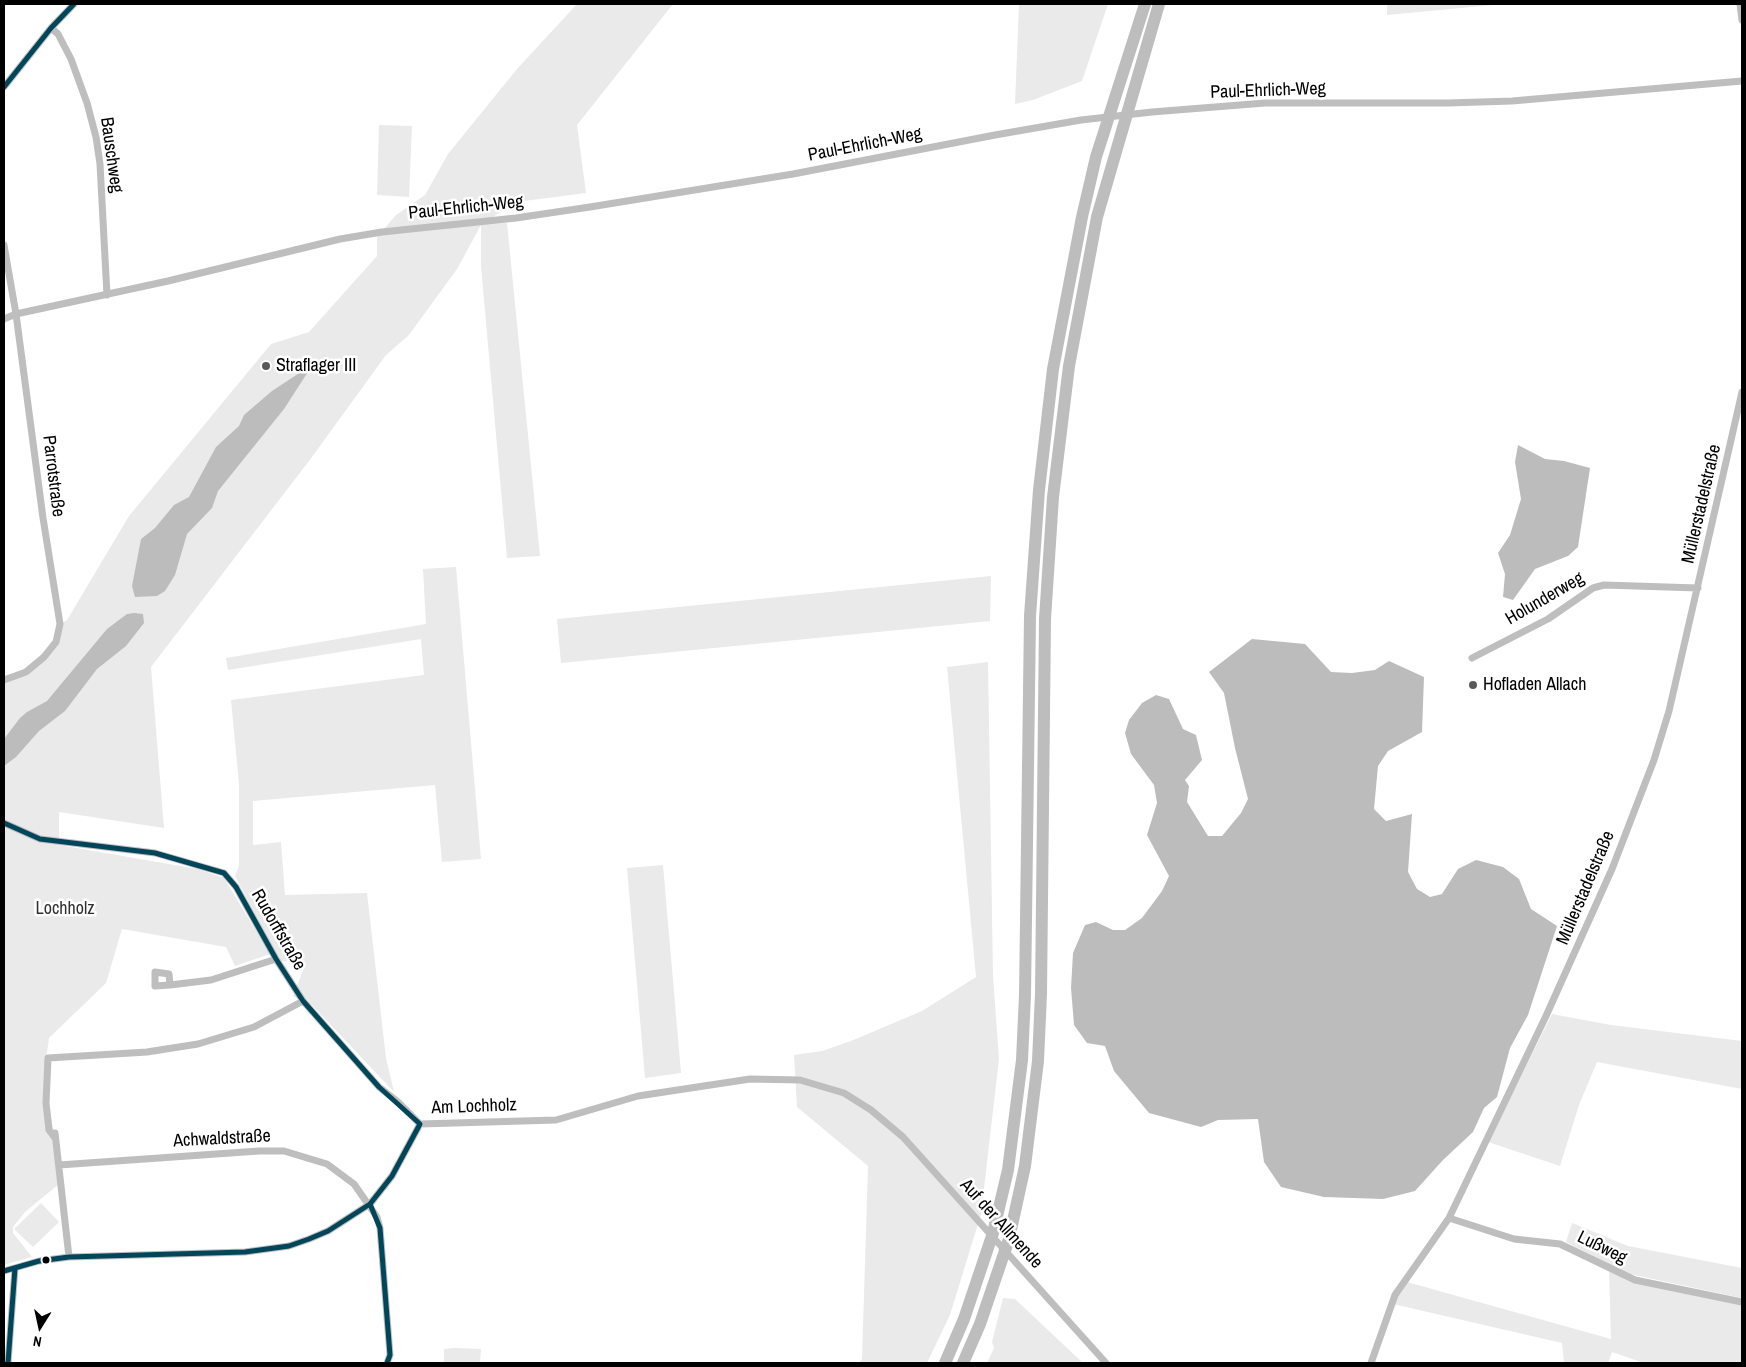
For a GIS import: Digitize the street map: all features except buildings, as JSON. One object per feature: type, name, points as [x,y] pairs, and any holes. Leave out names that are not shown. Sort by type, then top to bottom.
[{"type":"highway","points":[[944,1363],[964,1318],[993,1233],[1008,1170],[1022,1060],[1025,995],[1030,616],[1038,490],[1054,369],[1082,217],[1096,156],[1145,4]]},
{"type":"highway","points":[[963,1363],[980,1324],[1009,1238],[1025,1166],[1038,1060],[1041,994],[1045,619],[1053,497],[1068,366],[1096,217],[1159,4]]},
{"type":"street","points":[[4,87],[51,28],[74,4]]},
{"type":"street","points":[[1740,4],[1742,20]]},
{"type":"street","name":"Bauschweg","points":[[51,28],[58,34],[71,59],[87,103],[96,137],[100,164],[107,295]]},
{"type":"street","name":"Paul-Ehrlich-Weg","points":[[4,319],[16,314],[107,295],[340,239],[599,206],[792,174],[1080,120],[1265,103],[1512,101],[1742,81]]},
{"type":"street","name":"Parrotstraße","points":[[4,245],[16,314],[43,518],[60,624],[56,642],[44,657],[32,668],[4,680]]},
{"type":"street","name":"Müllerstadelstraße","points":[[1371,1363],[1395,1295],[1449,1218],[1546,1016],[1612,870],[1654,760],[1669,711],[1742,392]]},
{"type":"street","name":"Holunderweg","points":[[1472,658],[1548,619],[1593,588],[1604,585],[1698,588]]},
{"type":"street","name":"Rudorffstraße","points":[[4,823],[40,839],[155,853],[224,873],[236,887],[276,959],[303,1001],[379,1088],[398,1102],[420,1124]]},
{"type":"street","points":[[170,985],[211,980],[276,959]]},
{"type":"street","points":[[69,1257],[55,1138],[49,1130],[46,1103],[48,1094],[48,1058],[147,1052],[198,1044],[254,1027],[303,1001]]},
{"type":"street","name":"Am Lochholz","points":[[4,1271],[40,1261],[69,1257],[270,1250],[289,1246],[328,1231],[370,1204],[392,1176],[420,1124],[556,1120],[638,1096],[750,1079],[800,1080],[844,1093],[870,1110]]},
{"type":"street","name":"Auf der Allmende","points":[[870,1110],[903,1137],[1106,1363]]},
{"type":"street","name":"Achwaldstraße","points":[[59,1165],[284,1151],[327,1164],[354,1184],[370,1204],[380,1228],[390,1355],[387,1363]]},
{"type":"street","name":"Lußweg","points":[[1449,1218],[1514,1238],[1560,1244],[1635,1280],[1742,1302]]},
{"type":"street","points":[[8,1363],[15,1268]]},
{"type":"green space","name":"Lochholz","points":[[577,4],[673,4],[577,125],[586,193],[516,202],[482,224],[507,223],[540,556],[507,558],[481,266],[481,225],[457,269],[409,335],[386,355],[312,457],[151,667],[164,828],[59,812],[59,845],[198,869],[224,878],[270,954],[235,966],[226,947],[122,929],[106,983],[49,1038],[44,1075],[59,1165],[59,1184],[25,1212],[13,1227],[13,1233],[32,1257],[4,1265],[4,683],[28,675],[50,655],[57,645],[62,623],[67,620],[129,516],[271,344],[309,332],[377,256],[377,237],[396,215],[425,195],[448,154],[517,69]]},
{"type":"green space","points":[[1019,4],[1108,4],[1082,81],[1033,100],[1015,104]]},
{"type":"green space","points":[[1387,4],[1503,4],[1387,15]]},
{"type":"green space","points":[[379,125],[412,126],[409,197],[377,195]]},
{"type":"green space","points":[[456,567],[481,859],[442,862],[435,785],[253,801],[253,845],[281,842],[285,895],[367,893],[386,1058],[394,1092],[312,1005],[293,996],[306,963],[280,961],[235,876],[239,866],[239,784],[231,700],[424,675],[421,639],[228,670],[226,658],[426,624],[423,569]]},
{"type":"green space","points":[[991,576],[990,621],[561,663],[557,619]]},
{"type":"green space","points":[[988,662],[993,976],[999,1059],[981,1214],[950,1315],[927,1363],[859,1363],[862,1359],[868,1166],[797,1107],[794,1055],[822,1051],[922,1011],[976,977],[947,667]]},
{"type":"green space","points":[[663,865],[681,1073],[645,1078],[627,868]]},
{"type":"green space","points":[[1552,1014],[1611,1025],[1742,1041],[1742,1089],[1597,1062],[1579,1105],[1560,1166],[1488,1142]]},
{"type":"green space","points":[[41,1203],[59,1222],[33,1247],[14,1229]]},
{"type":"green space","points":[[1572,1223],[1628,1246],[1742,1268],[1742,1298],[1625,1273],[1566,1242]]},
{"type":"green space","points":[[1609,1271],[1742,1305],[1742,1363],[1644,1363],[1612,1352],[1608,1363],[1564,1363],[1562,1343],[1393,1304],[1407,1282],[1611,1339]]},
{"type":"green space","points":[[1003,1298],[1015,1299],[1083,1363],[987,1363],[994,1348],[992,1342]]},
{"type":"green space","points":[[444,1349],[481,1349],[480,1363],[444,1363]]},
{"type":"shaded area","points":[[313,364],[284,409],[218,491],[212,508],[187,534],[175,575],[165,591],[157,596],[135,597],[132,586],[141,539],[155,528],[174,505],[189,497],[216,447],[239,426],[244,415],[272,391]]},
{"type":"shaded area","points":[[1518,445],[1545,459],[1564,461],[1590,468],[1578,547],[1568,556],[1535,569],[1513,600],[1503,597],[1505,574],[1498,553],[1510,535],[1521,499],[1515,462]]},
{"type":"shaded area","points":[[127,614],[143,614],[144,623],[126,646],[97,669],[65,711],[39,731],[16,757],[4,766],[4,739],[20,718],[47,701],[107,629]]},
{"type":"shaded area","points":[[1252,639],[1305,644],[1331,672],[1352,673],[1375,670],[1389,661],[1424,677],[1422,732],[1388,751],[1378,766],[1374,809],[1386,821],[1412,814],[1408,872],[1417,889],[1430,897],[1442,894],[1458,869],[1476,860],[1503,867],[1519,879],[1531,909],[1557,926],[1528,1015],[1510,1048],[1497,1097],[1484,1108],[1473,1132],[1443,1160],[1415,1191],[1383,1199],[1324,1197],[1281,1187],[1264,1162],[1258,1119],[1218,1120],[1201,1127],[1149,1113],[1114,1071],[1105,1046],[1087,1043],[1074,1025],[1071,988],[1073,953],[1085,925],[1096,922],[1113,930],[1125,930],[1142,918],[1162,891],[1169,876],[1147,835],[1157,803],[1154,785],[1131,754],[1125,733],[1129,720],[1142,703],[1156,695],[1169,699],[1183,729],[1196,735],[1202,760],[1185,780],[1189,786],[1187,802],[1208,836],[1222,836],[1241,813],[1248,799],[1224,693],[1209,672]]},
{"type":"transit line","points":[[4,87],[51,28],[74,4]]},
{"type":"transit line","points":[[4,823],[40,839],[155,853],[224,873],[236,887],[276,959],[303,1001],[379,1087],[420,1124],[392,1176],[370,1204],[328,1231],[309,1239],[289,1246],[245,1252],[69,1257],[39,1261],[4,1271]]},
{"type":"transit line","points":[[370,1204],[380,1228],[390,1355],[387,1363]]},
{"type":"transit line","points":[[8,1363],[15,1268]]},
{"type":"place","name":"Straflager III","points":[[266,366]]},
{"type":"place","name":"Hofladen Allach","points":[[1473,685]]}]
